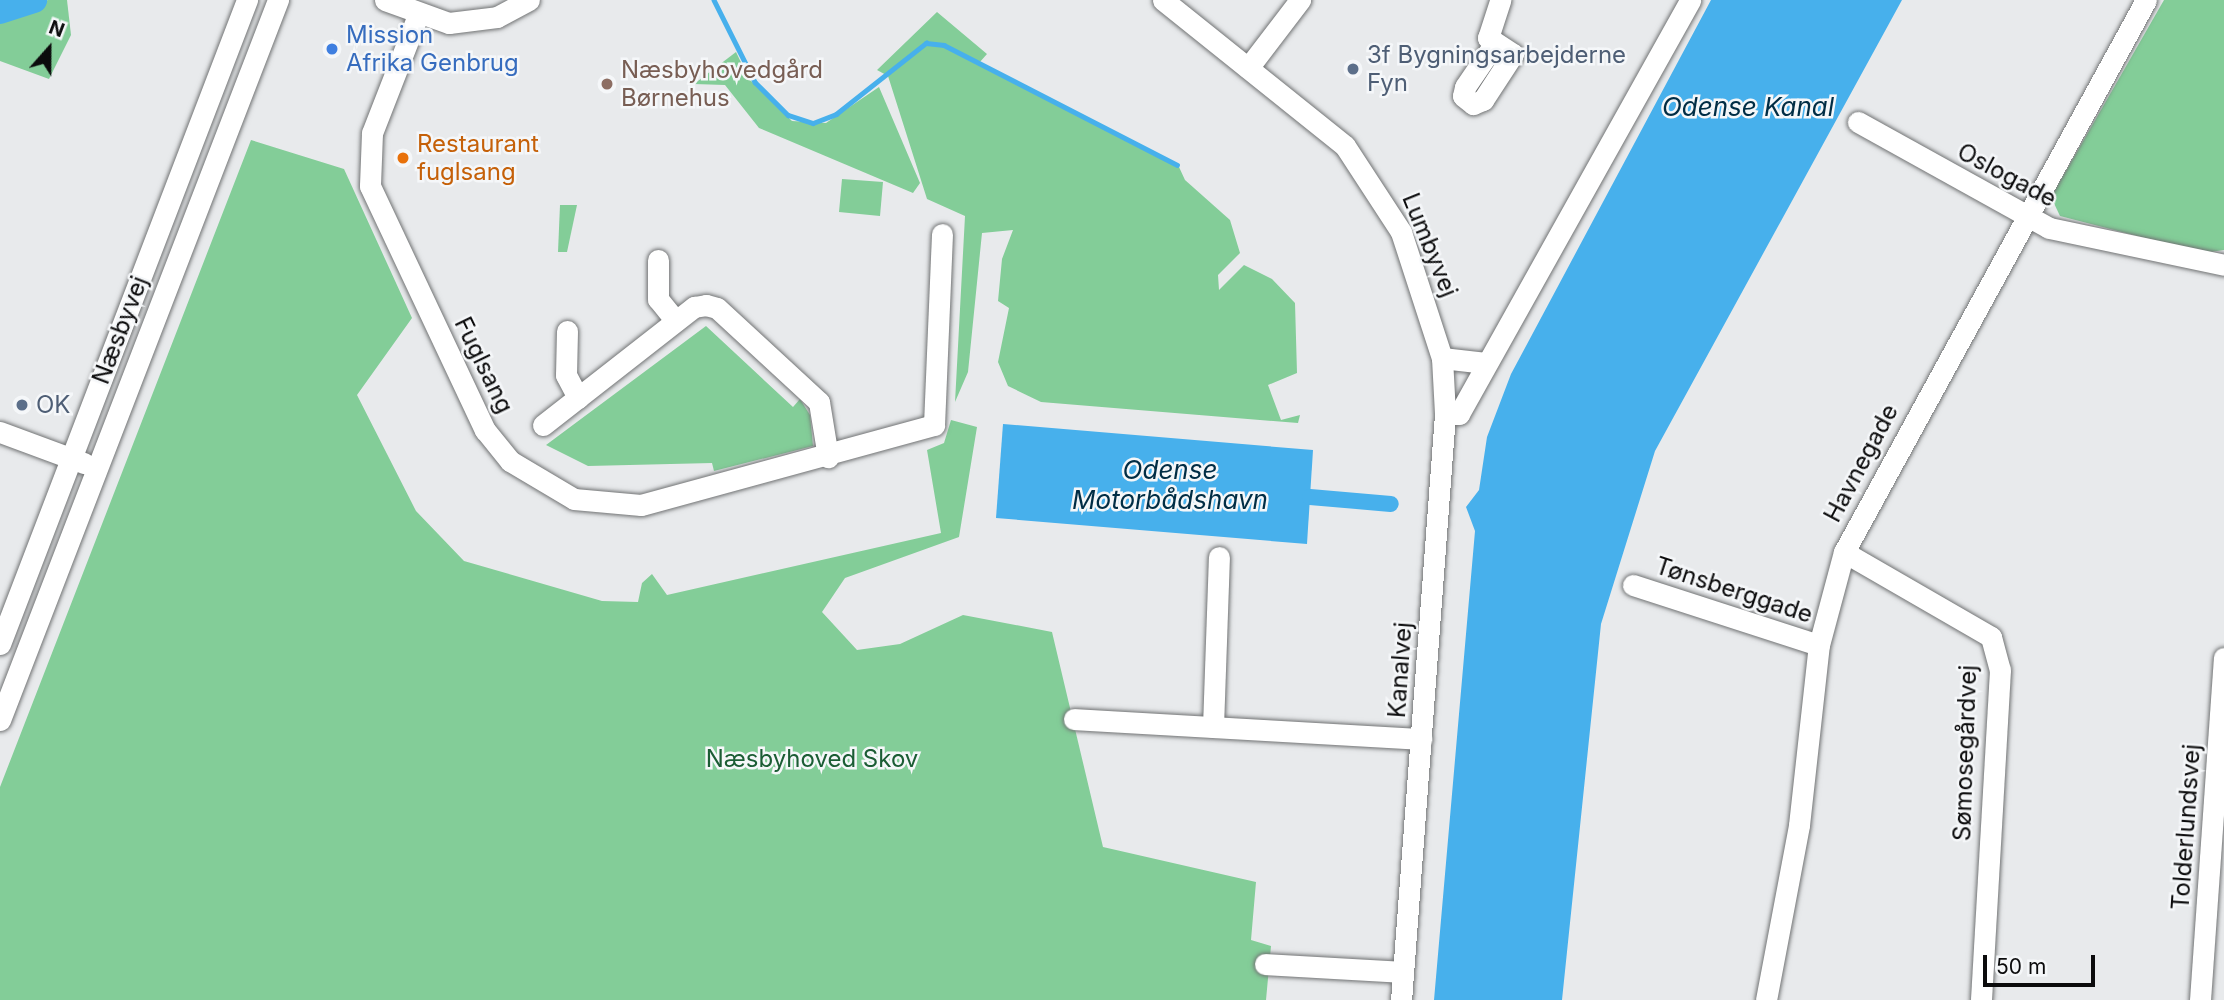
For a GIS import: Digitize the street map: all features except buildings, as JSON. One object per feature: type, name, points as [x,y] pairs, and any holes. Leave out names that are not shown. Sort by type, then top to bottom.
[{"type":"street","name":"Næsbyvej","points":[[0,644],[247,0]]},
{"type":"street","points":[[239,99],[239,61],[261,0]]},
{"type":"street","name":"Næsbyvej","points":[[0,720],[95,467],[278,0]]},
{"type":"street","points":[[385,0],[418,15],[476,23],[529,0]]},
{"type":"street","name":"Lumbyvej","points":[[1163,0],[1345,146],[1379,191],[1422,282],[1442,358],[1445,414]]},
{"type":"street","points":[[1248,68],[1300,0]]},
{"type":"street","points":[[1495,43],[1486,29],[1500,0]]},
{"type":"street","points":[[1445,414],[1459,414],[1690,0]]},
{"type":"street","name":"Havnegade","points":[[1766,1000],[1799,825],[1819,645],[1844,552],[2024,215],[2146,0]]},
{"type":"street","name":"Fuglsang","points":[[418,15],[372,132],[370,186],[485,430],[510,461],[574,499],[641,505],[828,457],[934,425],[942,234]]},
{"type":"street","name":"Oslogade","points":[[1858,122],[2049,228],[2224,265]]},
{"type":"street","points":[[658,260],[658,299],[676,321]]},
{"type":"street","name":"Fuglsang","points":[[542,425],[676,321],[706,305],[727,317],[819,402],[828,457]]},
{"type":"street","points":[[567,331],[566,375],[578,398]]},
{"type":"street","points":[[1442,358],[1486,363]]},
{"type":"street","name":"Kanalvej","points":[[1401,1000],[1445,414]]},
{"type":"street","points":[[0,432],[95,467]]},
{"type":"street","name":"Sømosegårdvej","points":[[1844,552],[1991,638],[2000,670],[1981,1000]]},
{"type":"street","points":[[1213,727],[1220,557]]},
{"type":"street","name":"Tønsberggade","points":[[1633,585],[1819,645]]},
{"type":"street","name":"Tolderlundsvej","points":[[2200,1000],[2224,657]]},
{"type":"street","points":[[1074,719],[1422,740]]},
{"type":"street","points":[[1265,964],[1403,972]]},
{"type":"green space","points":[[48,0],[67,0],[71,35],[49,79],[0,61],[0,23]]},
{"type":"green space","points":[[2164,0],[2224,0],[2224,250],[2203,253],[2060,216],[2051,197]]},
{"type":"green space","points":[[937,12],[987,54],[979,63],[1179,167],[1185,180],[1230,220],[1240,253],[1218,275],[1219,290],[1244,265],[1272,279],[1295,303],[1297,373],[1268,385],[1281,420],[1300,415],[1298,423],[1041,402],[1008,386],[998,362],[1009,308],[998,301],[1002,259],[1013,230],[982,233],[968,372],[955,402],[965,216],[927,199],[888,76],[877,70]]},
{"type":"green space","points":[[736,52],[749,79],[792,121],[826,123],[879,87],[920,183],[913,193],[759,128],[725,85],[694,84]]},
{"type":"green space","name":"Næsbyhoved Skov","points":[[251,140],[344,169],[412,318],[357,395],[416,511],[464,561],[602,601],[638,602],[642,583],[652,574],[667,595],[941,533],[927,450],[944,443],[951,420],[977,427],[959,537],[845,578],[822,612],[857,650],[900,644],[963,615],[1052,632],[1103,847],[1256,882],[1251,940],[1271,946],[1266,1000],[0,1000],[0,787]]},
{"type":"green space","points":[[842,179],[883,182],[880,216],[839,212]]},
{"type":"green space","points":[[560,205],[577,205],[567,252],[558,252]]},
{"type":"green space","points":[[706,326],[793,407],[800,399],[810,415],[813,446],[714,471],[712,463],[588,466],[546,445]]},
{"type":"water","name":"Odense Kanal","points":[[1711,0],[1902,0],[1655,451],[1601,624],[1562,1000],[1434,1000],[1475,531],[1466,507],[1479,490],[1487,437],[1511,374]]},
{"type":"water","name":"Odense Motorbådshavn","points":[[1003,424],[1313,450],[1307,544],[996,518]]},
{"type":"waterway","points":[[0,11],[34,0]]},
{"type":"waterway","points":[[714,0],[755,82],[788,115],[813,123],[836,114],[926,43],[944,45],[1177,165]]},
{"type":"waterway","points":[[1310,497],[1391,504]]},
{"type":"place","name":"Mission Afrika Genbrug","points":[[332,49]]},
{"type":"place","name":"3f Bygningsarbejderne Fyn","points":[[1353,69]]},
{"type":"place","name":"Næsbyhovedgård Børnehus","points":[[607,84]]},
{"type":"place","name":"Restaurant fuglsang","points":[[403,158]]},
{"type":"place","name":"OK","points":[[22,405]]}]
